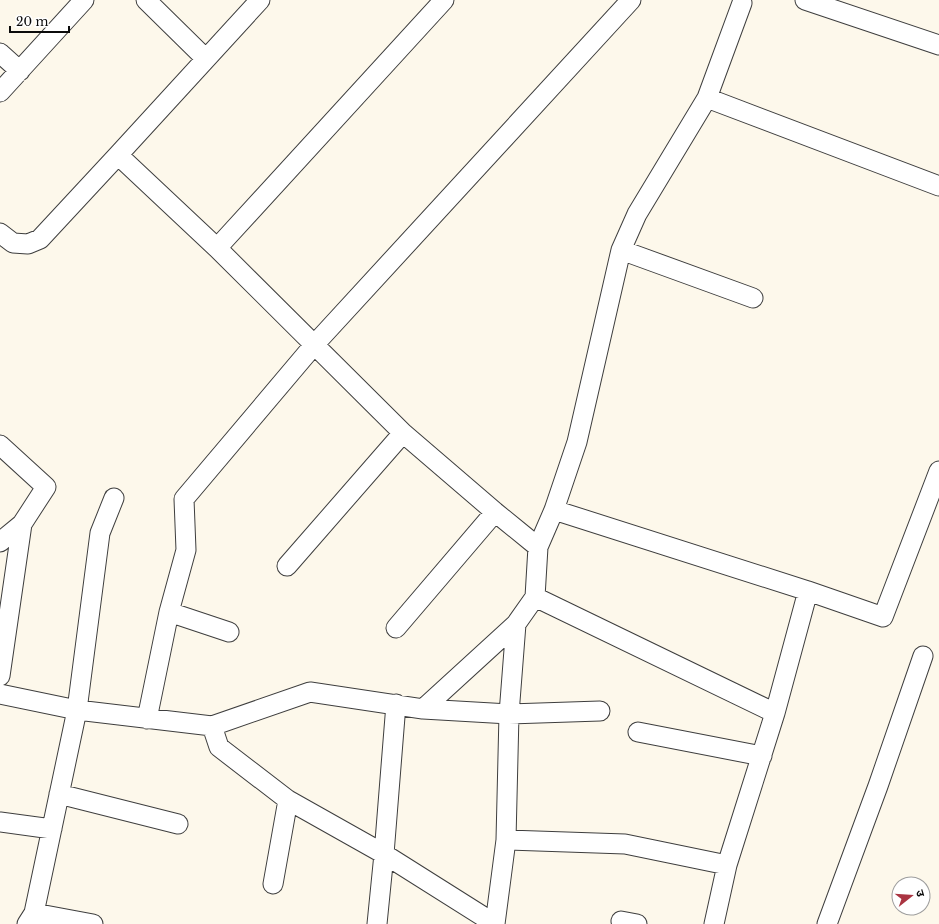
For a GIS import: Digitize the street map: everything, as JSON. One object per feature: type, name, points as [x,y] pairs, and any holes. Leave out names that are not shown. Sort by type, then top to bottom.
[{"type":"street","points":[[0,92],[84,0]]},
{"type":"street","points":[[146,0],[206,59]]},
{"type":"street","points":[[0,233],[13,243],[28,244],[40,239],[260,0]]},
{"type":"street","points":[[217,248],[444,0]]},
{"type":"street","points":[[146,719],[169,612],[186,550],[184,499],[314,345],[631,0]]},
{"type":"street","points":[[805,0],[939,45]]},
{"type":"street","points":[[423,708],[516,624],[535,597],[538,546],[554,510],[577,442],[621,250],[637,214],[707,98],[741,1]]},
{"type":"street","points":[[0,53],[20,71]]},
{"type":"street","points":[[707,98],[939,186]]},
{"type":"street","points":[[118,156],[217,248],[403,433],[495,512],[538,546]]},
{"type":"street","points":[[621,250],[753,298]]},
{"type":"street","points":[[287,566],[403,433]]},
{"type":"street","points":[[0,446],[46,487],[22,524],[0,542]]},
{"type":"street","points":[[554,510],[808,591],[883,617],[937,480]]},
{"type":"street","points":[[92,924],[30,918],[52,829],[77,710],[100,533],[114,498]]},
{"type":"street","points":[[396,628],[495,512]]},
{"type":"street","points":[[0,676],[22,524]]},
{"type":"street","points":[[714,924],[727,865],[775,713],[808,591]]},
{"type":"street","points":[[535,597],[775,713]]},
{"type":"street","points":[[169,612],[228,632]]},
{"type":"street","points":[[212,726],[219,747],[288,800],[384,854],[495,924],[506,840],[509,714],[516,624]]},
{"type":"street","points":[[827,924],[878,786],[923,656]]},
{"type":"street","points":[[0,694],[77,710],[212,726],[310,692],[423,708],[509,714],[600,712]]},
{"type":"street","points":[[377,924],[396,704]]},
{"type":"street","points":[[638,732],[762,756]]},
{"type":"street","points":[[59,794],[178,824]]},
{"type":"street","points":[[273,884],[288,800]]},
{"type":"street","points":[[0,822],[52,829]]},
{"type":"street","points":[[506,840],[625,844],[727,865]]}]
